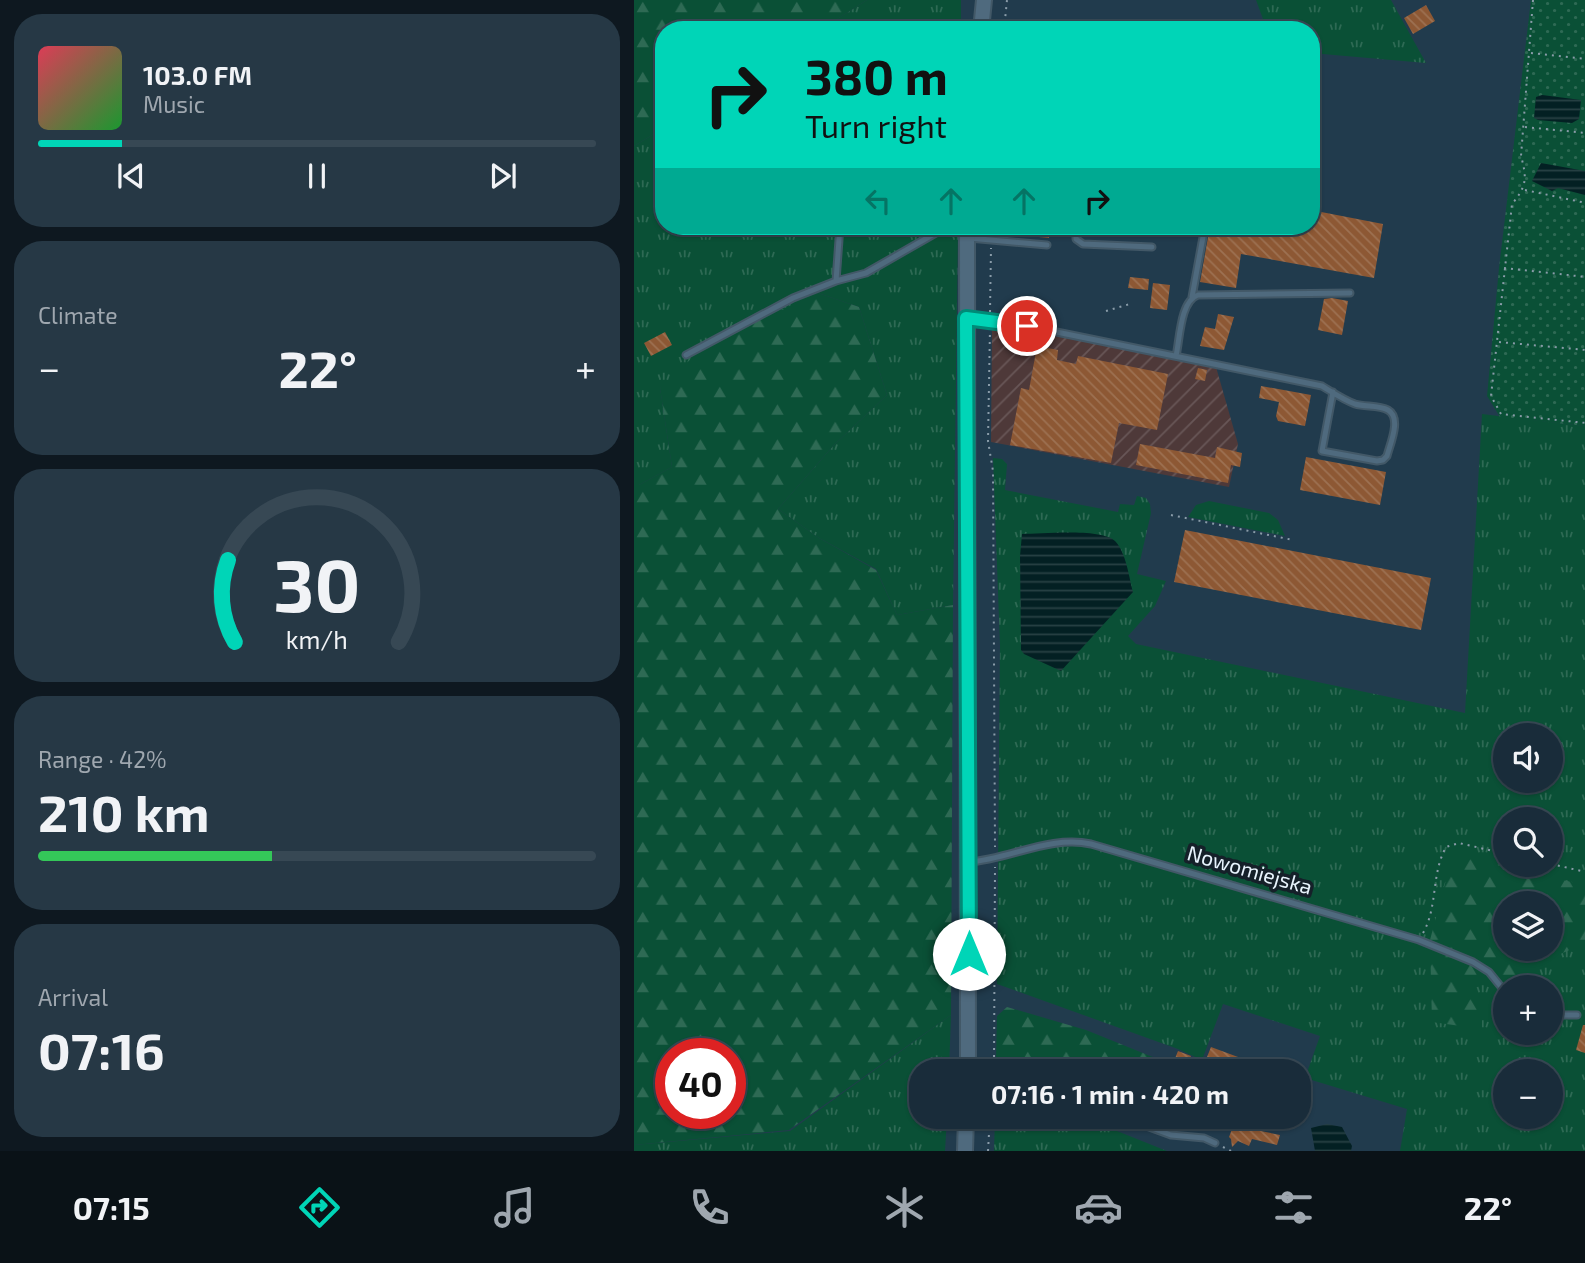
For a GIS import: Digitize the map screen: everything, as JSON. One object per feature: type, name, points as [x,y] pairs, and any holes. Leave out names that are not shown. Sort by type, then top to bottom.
[{"type":"street","points":[[981,21],[984,0]]},
{"type":"street","points":[[967,235],[968,1059]]},
{"type":"street","points":[[965,1151],[966,1129]]},
{"type":"lane","points":[[836,281],[839,235]]},
{"type":"lane","points":[[686,355],[793,299],[836,281],[866,273],[932,235]]},
{"type":"lane","points":[[977,235],[1046,245]]},
{"type":"lane","points":[[1076,235],[1076,239],[1083,244],[1152,247]]},
{"type":"lane","points":[[1176,356],[1187,304],[1192,297],[1203,235]]},
{"type":"lane","points":[[1192,297],[1350,293]]},
{"type":"lane","points":[[966,318],[990,320],[1322,386],[1333,392],[1354,404],[1388,410],[1393,416],[1395,424],[1387,456],[1383,460],[1322,451],[1333,392]]},
{"type":"lane","name":"Nowomiejska","points":[[969,862],[1053,843],[1081,841],[1419,940],[1473,962],[1493,977]]},
{"type":"lane","points":[[1563,1015],[1577,1016]]},
{"type":"lane","points":[[1155,1129],[1171,1135],[1204,1138],[1215,1143]]},
{"type":"path","points":[[1005,21],[1007,0]]},
{"type":"path","points":[[1533,0],[1521,156],[1526,172],[1524,189],[1512,204],[1491,396],[1501,414],[1585,423]]},
{"type":"path","points":[[1530,53],[1585,59]]},
{"type":"path","points":[[1525,127],[1585,133]]},
{"type":"path","points":[[1524,189],[1585,203]]},
{"type":"path","points":[[991,239],[988,441],[993,471],[995,858],[992,1059]]},
{"type":"path","points":[[1504,268],[1585,277]]},
{"type":"path","points":[[1106,311],[1130,304]]},
{"type":"path","points":[[1498,342],[1585,350]]},
{"type":"path","points":[[1171,515],[1293,540]]},
{"type":"path","points":[[1419,940],[1429,924],[1439,860],[1446,847],[1459,843],[1493,850]]},
{"type":"path","points":[[1563,867],[1585,872]]},
{"type":"path","points":[[988,1151],[989,1129]]},
{"type":"path","points":[[1215,1143],[1231,1151]]},
{"type":"shaded area","points":[[1542,95],[1581,100],[1579,119],[1572,123],[1534,118],[1536,97]]},
{"type":"shaded area","points":[[1541,163],[1585,171],[1585,195],[1558,188],[1552,191],[1532,181]]},
{"type":"shaded area","points":[[992,324],[1216,367],[1238,444],[1229,487],[991,442]]},
{"type":"shaded area","points":[[1085,533],[1108,537],[1119,546],[1127,565],[1133,592],[1061,671],[1024,654],[1021,650],[1022,534]]},
{"type":"shaded area","points":[[1327,1124],[1342,1127],[1352,1146],[1351,1151],[1315,1151],[1311,1128]]},
{"type":"green space","points":[[634,0],[867,0],[834,21],[655,21],[655,133],[634,146]]},
{"type":"green space","points":[[867,0],[961,0],[961,21],[834,21]]},
{"type":"green space","points":[[1256,0],[1391,0],[1426,63],[1320,54],[1320,21],[1264,21]]},
{"type":"green space","points":[[1531,0],[1585,0],[1585,426],[1500,417],[1487,396],[1499,268]]},
{"type":"green space","points":[[655,133],[655,235],[958,235],[953,605],[897,615],[876,569],[819,538],[778,509],[834,445],[887,395],[859,307],[818,293],[660,388],[672,467],[639,485],[634,485],[634,146]]},
{"type":"green space","points":[[818,293],[859,307],[887,395],[834,445],[778,509],[819,538],[876,570],[897,615],[953,605],[951,1015],[789,1130],[634,1145],[634,485],[639,485],[672,467],[660,388],[708,343]]},
{"type":"green space","points":[[1482,414],[1585,426],[1585,1151],[1400,1151],[1407,1109],[1311,1080],[1311,1061],[1320,1036],[1223,1004],[1202,1059],[1200,1059],[997,984],[1000,645],[993,458],[1002,459],[1007,464],[1005,490],[1118,512],[1120,504],[1134,505],[1137,496],[1146,498],[1151,513],[1137,574],[1166,581],[1155,606],[1128,636],[1136,644],[1465,713]]},
{"type":"green space","points":[[1209,501],[1269,513],[1278,520],[1285,536],[1188,517],[1196,505]]},
{"type":"green space","points":[[1461,857],[1493,864],[1493,877],[1550,877],[1585,885],[1585,943],[1563,953],[1563,891],[1493,891],[1493,961],[1545,961],[1534,975],[1498,975],[1489,972],[1472,977],[1469,996],[1482,1011],[1482,1029],[1432,1022],[1430,940],[1451,861]]},
{"type":"green space","points":[[1007,1007],[1086,1030],[1158,1059],[996,1059],[997,1016]]},
{"type":"green space","points":[[951,1015],[949,1059],[909,1059],[909,1129],[946,1129],[945,1151],[634,1151],[634,1145],[790,1131]]},
{"type":"green space","points":[[995,1129],[1112,1129],[1167,1151],[994,1151]]},
{"type":"building","points":[[1426,5],[1435,21],[1413,34],[1404,18]]},
{"type":"building","points":[[1320,212],[1383,224],[1374,278],[1241,254],[1236,288],[1200,282],[1208,235],[1320,235]]},
{"type":"building","points":[[1029,235],[1049,235],[1049,238]]},
{"type":"building","points":[[1130,277],[1149,279],[1148,290],[1128,288]]},
{"type":"building","points":[[1153,283],[1170,285],[1167,310],[1150,308]]},
{"type":"building","points":[[1324,299],[1348,301],[1342,335],[1318,330]]},
{"type":"building","points":[[1218,314],[1234,317],[1224,350],[1200,346],[1205,327],[1215,329]]},
{"type":"building","points":[[665,332],[672,345],[651,356],[644,343]]},
{"type":"building","points":[[1037,346],[1058,350],[1057,360],[1076,364],[1078,356],[1168,374],[1157,430],[1119,423],[1111,463],[1010,445],[1021,388],[1029,390]]},
{"type":"building","points":[[1198,368],[1207,370],[1205,381],[1195,379]]},
{"type":"building","points":[[1261,386],[1311,395],[1305,426],[1278,421],[1276,416],[1279,402],[1259,398]]},
{"type":"building","points":[[1140,444],[1215,458],[1217,447],[1242,453],[1240,467],[1231,465],[1228,483],[1136,465]]},
{"type":"building","points":[[1306,457],[1386,472],[1380,505],[1300,490]]},
{"type":"building","points":[[1185,530],[1431,578],[1421,630],[1174,582]]},
{"type":"building","points":[[1585,1025],[1585,1053],[1576,1050]]},
{"type":"building","points":[[1211,1047],[1243,1059],[1206,1059]]},
{"type":"building","points":[[1178,1051],[1191,1056],[1190,1059],[1175,1059]]},
{"type":"building","points":[[1232,1129],[1256,1129],[1280,1135],[1277,1145],[1252,1139],[1249,1146],[1238,1141],[1232,1147],[1229,1137]]},
{"type":"route","points":[[969,954],[966,318],[1027,326]]}]
